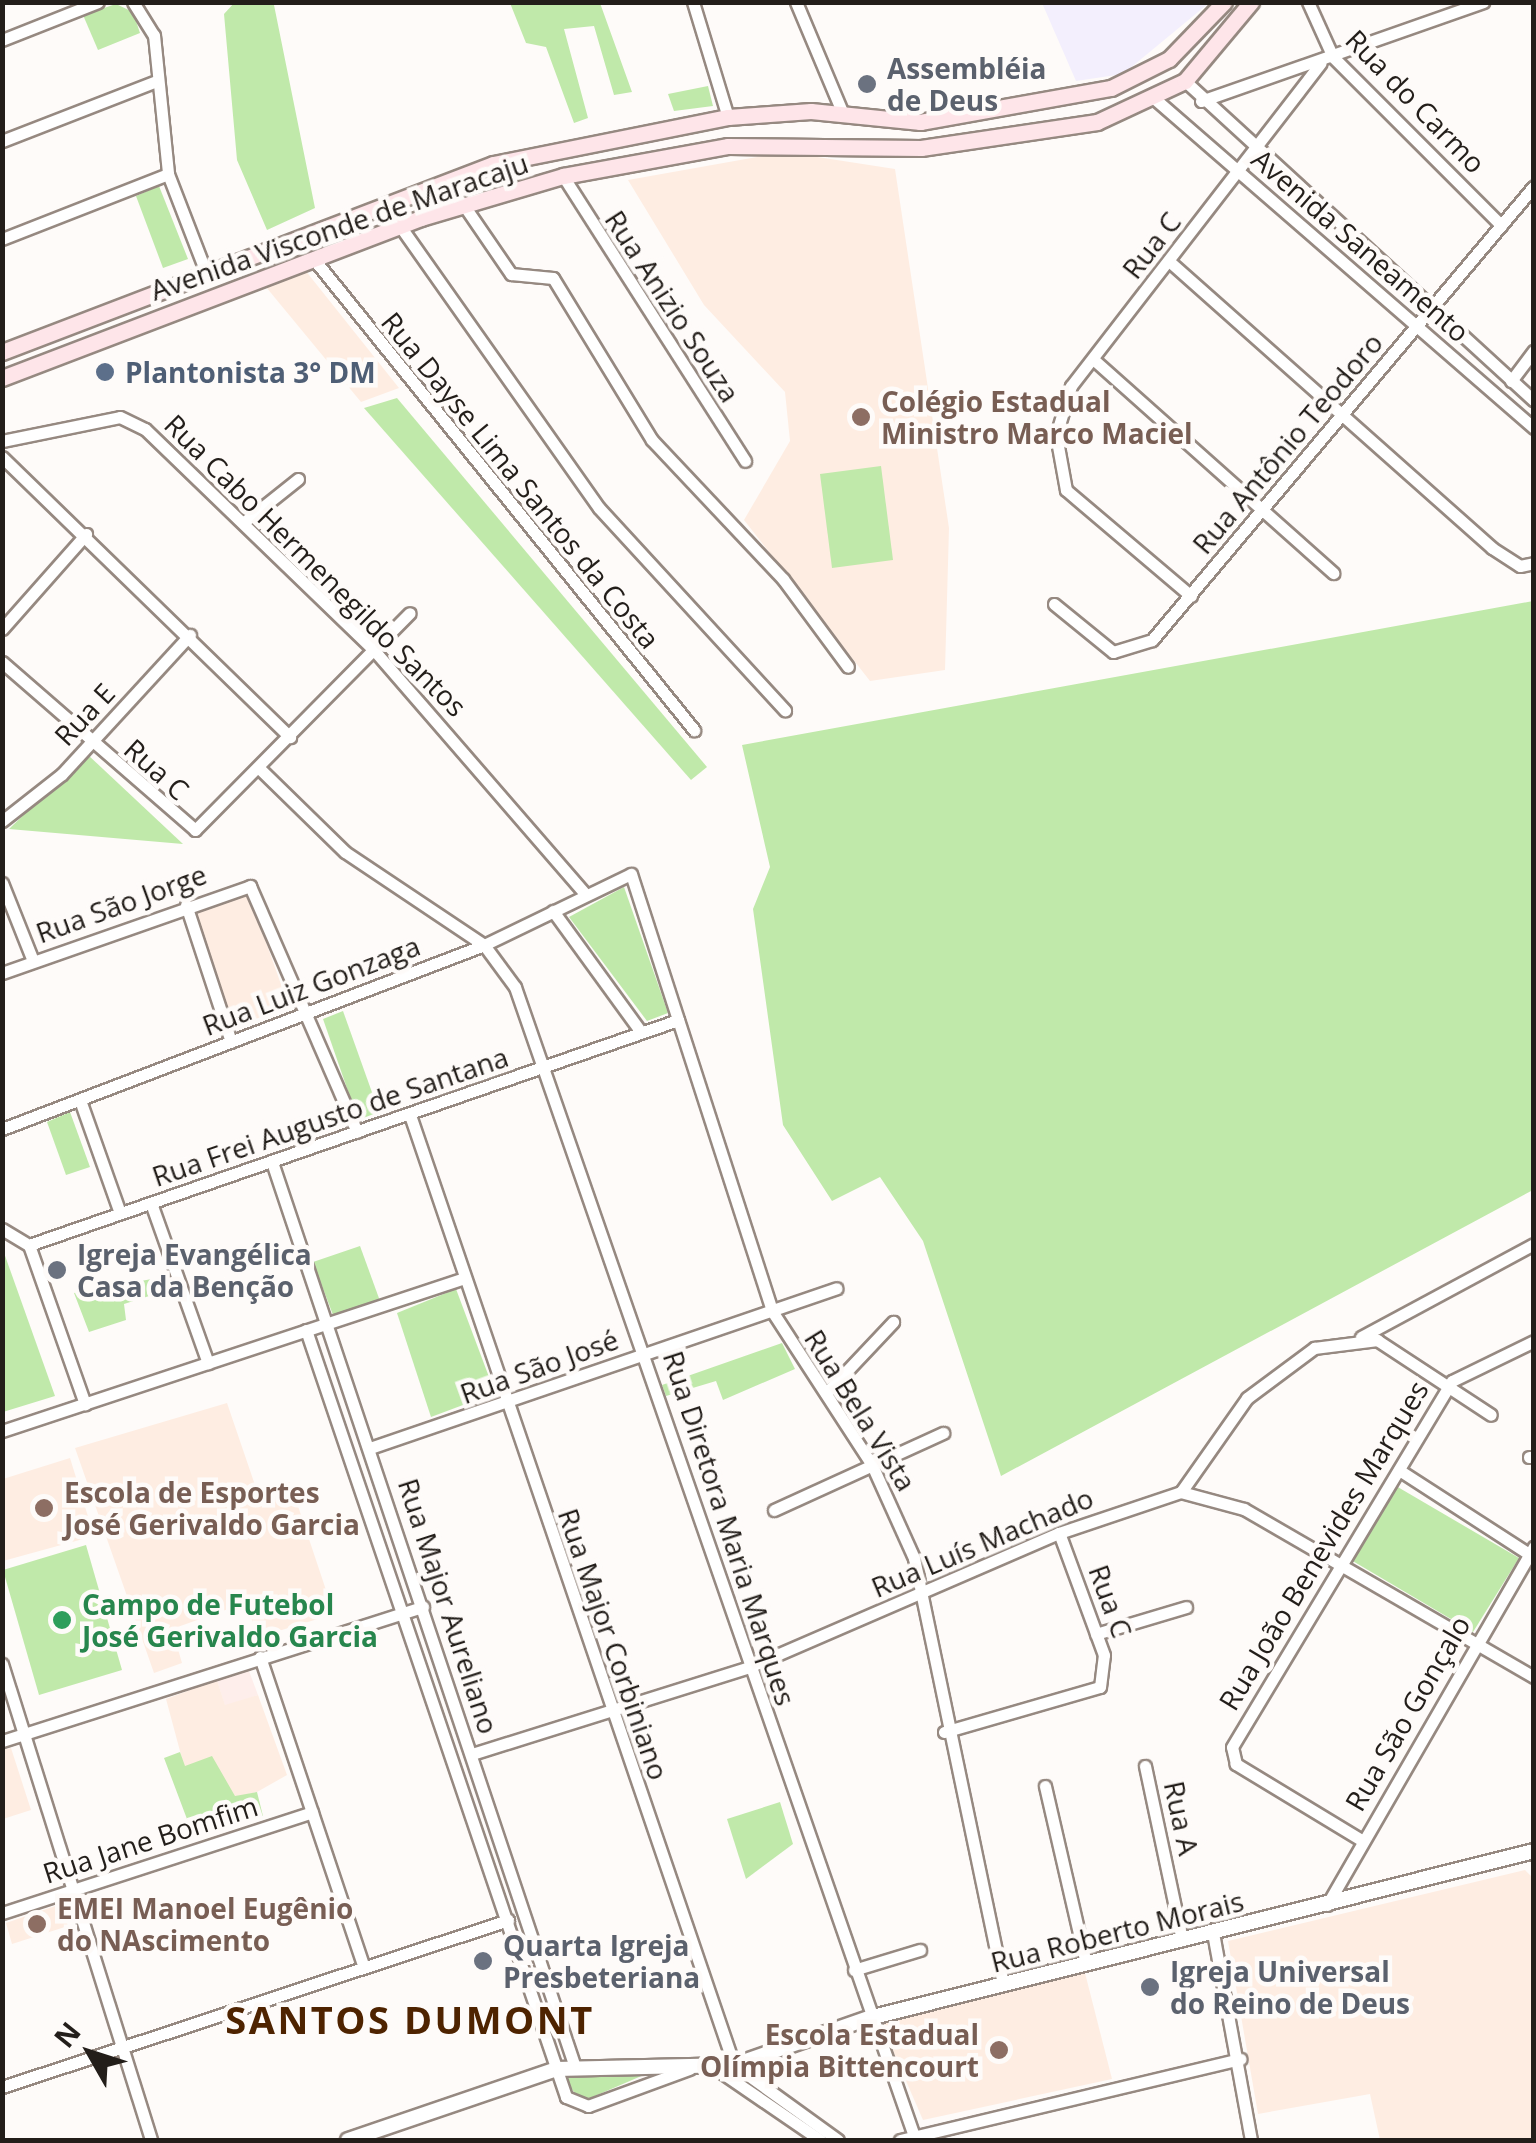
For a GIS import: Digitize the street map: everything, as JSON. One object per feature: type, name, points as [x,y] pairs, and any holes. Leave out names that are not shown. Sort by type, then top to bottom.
[{"type":"main road","name":"Avenida Visconde de Maracaju","points":[[2,352],[205,270],[493,164],[728,117],[844,114],[920,122],[1111,88],[1169,59],[1224,2]]},
{"type":"main road","name":"Avenida Visconde de Maracaju","points":[[2,378],[124,328],[400,226],[563,176],[762,143],[921,148],[1065,130],[1156,99],[1185,81],[1251,2]]},
{"type":"main road","points":[[880,146],[889,134],[884,121]]},
{"type":"main road","points":[[920,122],[921,148]]},
{"type":"main road","points":[[160,289],[167,312]]},
{"type":"main road","points":[[116,305],[127,314],[124,328]]},
{"type":"street","points":[[2,40],[98,2]]},
{"type":"street","points":[[133,2],[154,35],[168,174],[205,270]]},
{"type":"street","points":[[693,2],[728,117]]},
{"type":"street","points":[[796,2],[844,114]]},
{"type":"street","name":"Rua do Carmo","points":[[1308,2],[1327,60],[1501,225]]},
{"type":"street","points":[[1202,101],[1483,2]]},
{"type":"street","name":"Rua C","points":[[1191,596],[1070,494],[1057,472],[1071,386],[1327,60]]},
{"type":"street","name":"Avenida Saneamento","points":[[1185,81],[1335,226],[1534,401]]},
{"type":"street","points":[[2,141],[157,82]]},
{"type":"street","name":"Avenida Saneamento","points":[[1156,99],[1534,428]]},
{"type":"street","points":[[2,239],[168,174]]},
{"type":"street","name":"Rua Anizio Souza","points":[[563,176],[744,462]]},
{"type":"street","name":"Rua Antônio Teodoro","points":[[1054,604],[1122,652],[1152,640],[1267,508],[1534,186]]},
{"type":"street","points":[[463,204],[511,274],[553,278],[652,440],[792,589],[848,667]]},
{"type":"street","points":[[400,226],[599,508],[785,710]]},
{"type":"street","points":[[1322,242],[1335,226]]},
{"type":"street","name":"Rua Dayse Lima Santos da Costa","points":[[313,258],[694,730]]},
{"type":"street","points":[[1170,262],[1340,419],[1492,548],[1531,566]]},
{"type":"street","points":[[1511,381],[1534,351]]},
{"type":"street","points":[[1093,359],[1267,508],[1333,573]]},
{"type":"street","name":"Rua Cabo Hermenegildo Santos","points":[[2,441],[129,419],[244,522],[373,649],[586,895]]},
{"type":"street","points":[[2,457],[190,635],[290,737]]},
{"type":"street","points":[[244,522],[298,480]]},
{"type":"street","points":[[2,628],[86,534]]},
{"type":"street","points":[[260,770],[410,613]]},
{"type":"street","name":"Rua E","points":[[5,820],[91,744],[190,635]]},
{"type":"street","name":"Rua C","points":[[2,662],[190,830],[260,770]]},
{"type":"street","name":"Rua Diretora Maria Marques","points":[[260,770],[345,852],[484,945],[515,987],[646,1354],[870,2018],[914,2136]]},
{"type":"street","name":"Rua Luiz Gonzaga","points":[[2,1129],[484,945],[631,874]]},
{"type":"street","name":"Rua Bela Vista","points":[[631,874],[772,1311],[872,1466],[914,1558],[916,1598],[1003,1984]]},
{"type":"street","points":[[2,882],[33,961]]},
{"type":"street","name":"Rua São Jorge","points":[[2,973],[186,906],[256,890],[311,1012]]},
{"type":"street","points":[[186,906],[231,1042]]},
{"type":"street","points":[[553,911],[641,1032]]},
{"type":"street","points":[[311,1012],[357,1132]]},
{"type":"street","name":"Rua Frei Augusto de Santana","points":[[30,1245],[542,1071],[678,1020]]},
{"type":"street","points":[[80,1100],[120,1214]]},
{"type":"street","name":"Rua Major Corbiniano","points":[[410,1115],[608,1710],[734,2065]]},
{"type":"street","name":"Rua Major Aureliano","points":[[272,1162],[575,2067]]},
{"type":"street","points":[[151,1203],[208,1363]]},
{"type":"street","points":[[2,1228],[30,1245],[85,1404]]},
{"type":"street","points":[[1534,1244],[1361,1338],[1314,1348],[1272,1374],[1216,1434],[1181,1492],[1228,1501],[1534,1677]]},
{"type":"street","points":[[2,1430],[462,1280]]},
{"type":"street","name":"Rua São José","points":[[370,1448],[508,1406],[836,1288]]},
{"type":"street","points":[[826,1393],[893,1322]]},
{"type":"street","name":"Rua Major Aureliano","points":[[306,1330],[556,2069],[573,2107],[692,2068]]},
{"type":"street","points":[[1361,1338],[1420,1374],[1452,1381],[1491,1415]]},
{"type":"street","name":"Rua João Benevides Marques","points":[[1362,1841],[1236,1764],[1235,1741],[1452,1381],[1534,1341]]},
{"type":"street","points":[[774,1510],[943,1433]]},
{"type":"street","points":[[1399,1470],[1531,1550]]},
{"type":"street","name":"Rua Luís Machado","points":[[472,1754],[750,1667],[916,1598],[1060,1532],[1181,1492]]},
{"type":"street","name":"Rua C","points":[[944,1732],[1100,1687],[1106,1662],[1060,1532]]},
{"type":"street","name":"Rua São Gonçalo","points":[[1328,1906],[1531,1550]]},
{"type":"street","points":[[2,1741],[423,1607]]},
{"type":"street","points":[[1096,1634],[1186,1607]]},
{"type":"street","points":[[260,1657],[364,1967]]},
{"type":"street","points":[[2,1664],[151,2140]]},
{"type":"street","name":"Rua A","points":[[1145,1766],[1182,1940]]},
{"type":"street","points":[[1045,1786],[1086,1963]]},
{"type":"street","name":"Rua Jane Bomfim","points":[[2,1912],[312,1812]]},
{"type":"street","name":"Rua Roberto Morais","points":[[348,2140],[556,2069],[734,2065],[870,2018],[1534,1852]]},
{"type":"street","points":[[2,2087],[122,2044],[508,1920]]},
{"type":"street","points":[[1213,1933],[1240,2058],[1251,2140]]},
{"type":"street","points":[[854,1970],[920,1950]]},
{"type":"street","points":[[900,2140],[1240,2058]]},
{"type":"street","points":[[734,2065],[838,2140]]},
{"type":"street","points":[[715,2068],[820,2140]]},
{"type":"shaded area","points":[[1042,3],[1209,3],[1123,74],[1076,81]]},
{"type":"shaded area","name":"Colégio Estadual Ministro Marco Maciel","points":[[785,152],[895,169],[949,528],[945,670],[870,681],[744,520],[790,441],[785,392],[704,305],[628,180]]},
{"type":"shaded area","points":[[305,270],[399,388],[361,402],[266,287]]},
{"type":"shaded area","points":[[249,894],[289,1007],[233,1027],[194,914]]},
{"type":"shaded area","points":[[227,1403],[257,1491],[290,1482],[334,1614],[259,1637],[245,1603],[172,1629],[182,1663],[154,1673],[75,1448]]},
{"type":"shaded area","name":"Escola de Esportes José Gerivaldo Garcia","points":[[70,1458],[94,1536],[3,1561],[3,1479]]},
{"type":"shaded area","points":[[249,1671],[258,1695],[225,1706],[217,1680]]},
{"type":"shaded area","points":[[217,1680],[225,1705],[258,1695],[287,1775],[257,1792],[235,1797],[184,1766],[166,1699]]},
{"type":"shaded area","points":[[11,1748],[31,1810],[3,1819],[3,1750]]},
{"type":"shaded area","points":[[1525,1870],[1534,1879],[1533,2140],[1380,2140],[1370,2094],[1258,2114],[1228,1941]]},
{"type":"shaded area","name":"EMEI Manoel Eugênio do NAscimento","points":[[61,1904],[68,1926],[12,1944],[6,1923]]},
{"type":"shaded area","name":"Escola Estadual Olímpia Bittencourt","points":[[1084,1969],[1112,2079],[923,2120],[880,2021]]},
{"type":"green space","points":[[235,2],[281,3],[274,5],[315,208],[267,230],[237,160],[224,14]]},
{"type":"green space","points":[[510,3],[600,3],[632,92],[614,95],[594,26],[564,29],[588,118],[574,123],[546,47],[526,43]]},
{"type":"green space","points":[[116,4],[133,12],[140,33],[98,50],[83,15]]},
{"type":"green space","points":[[708,86],[713,106],[674,111],[668,94]]},
{"type":"green space","points":[[159,186],[188,259],[163,268],[136,196]]},
{"type":"green space","points":[[397,398],[707,767],[691,780],[364,408]]},
{"type":"green space","points":[[881,466],[893,560],[832,568],[820,474]]},
{"type":"green space","points":[[1533,601],[1533,1190],[1001,1476],[923,1241],[880,1177],[832,1201],[783,1125],[753,909],[770,867],[742,745]]},
{"type":"green space","points":[[87,754],[183,844],[9,829]]},
{"type":"green space","points":[[624,887],[668,1013],[647,1021],[569,917]]},
{"type":"green space","points":[[343,1011],[379,1112],[358,1120],[323,1019]]},
{"type":"green space","points":[[70,1112],[90,1167],[66,1175],[47,1122]]},
{"type":"green space","points":[[360,1246],[380,1301],[333,1315],[313,1262]]},
{"type":"green space","points":[[3,1250],[55,1396],[2,1412]]},
{"type":"green space","points":[[163,1277],[168,1290],[124,1304],[126,1320],[89,1332],[74,1293]]},
{"type":"green space","points":[[456,1289],[495,1393],[431,1417],[397,1313]]},
{"type":"green space","points":[[782,1343],[795,1369],[723,1400],[716,1381],[666,1396],[662,1385]]},
{"type":"green space","points":[[1396,1486],[1519,1558],[1473,1632],[1351,1560]]},
{"type":"green space","name":"Campo de Futebol José Gerivaldo Garcia","points":[[86,1545],[122,1670],[39,1695],[3,1570]]},
{"type":"green space","points":[[180,1752],[185,1766],[212,1756],[235,1796],[257,1792],[263,1816],[193,1835],[164,1758]]},
{"type":"green space","points":[[780,1802],[793,1844],[746,1879],[727,1819]]},
{"type":"green space","points":[[559,2071],[646,2074],[581,2102]]},
{"type":"place","name":"Assembléia de Deus","points":[[867,84]]},
{"type":"place","name":"Plantonista 3° DM","points":[[105,372]]},
{"type":"place","name":"Colégio Estadual Ministro Marco Maciel","points":[[861,417]]},
{"type":"place","name":"Igreja Evangélica Casa da Benção","points":[[57,1270]]},
{"type":"place","name":"Escola de Esportes José Gerivaldo Garcia","points":[[44,1508]]},
{"type":"place","name":"Campo de Futebol José Gerivaldo Garcia","points":[[62,1620]]},
{"type":"place","name":"EMEI Manoel Eugênio do NAscimento","points":[[37,1924]]},
{"type":"place","name":"Quarta Igreja Presbeteriana","points":[[483,1961]]},
{"type":"place","name":"Igreja Universal do Reino de Deus","points":[[1150,1987]]},
{"type":"place","name":"Escola Estadual Olímpia Bittencourt","points":[[999,2050]]},
{"type":"district","name":"SANTOS DUMONT","points":[[410,2020]]}]
